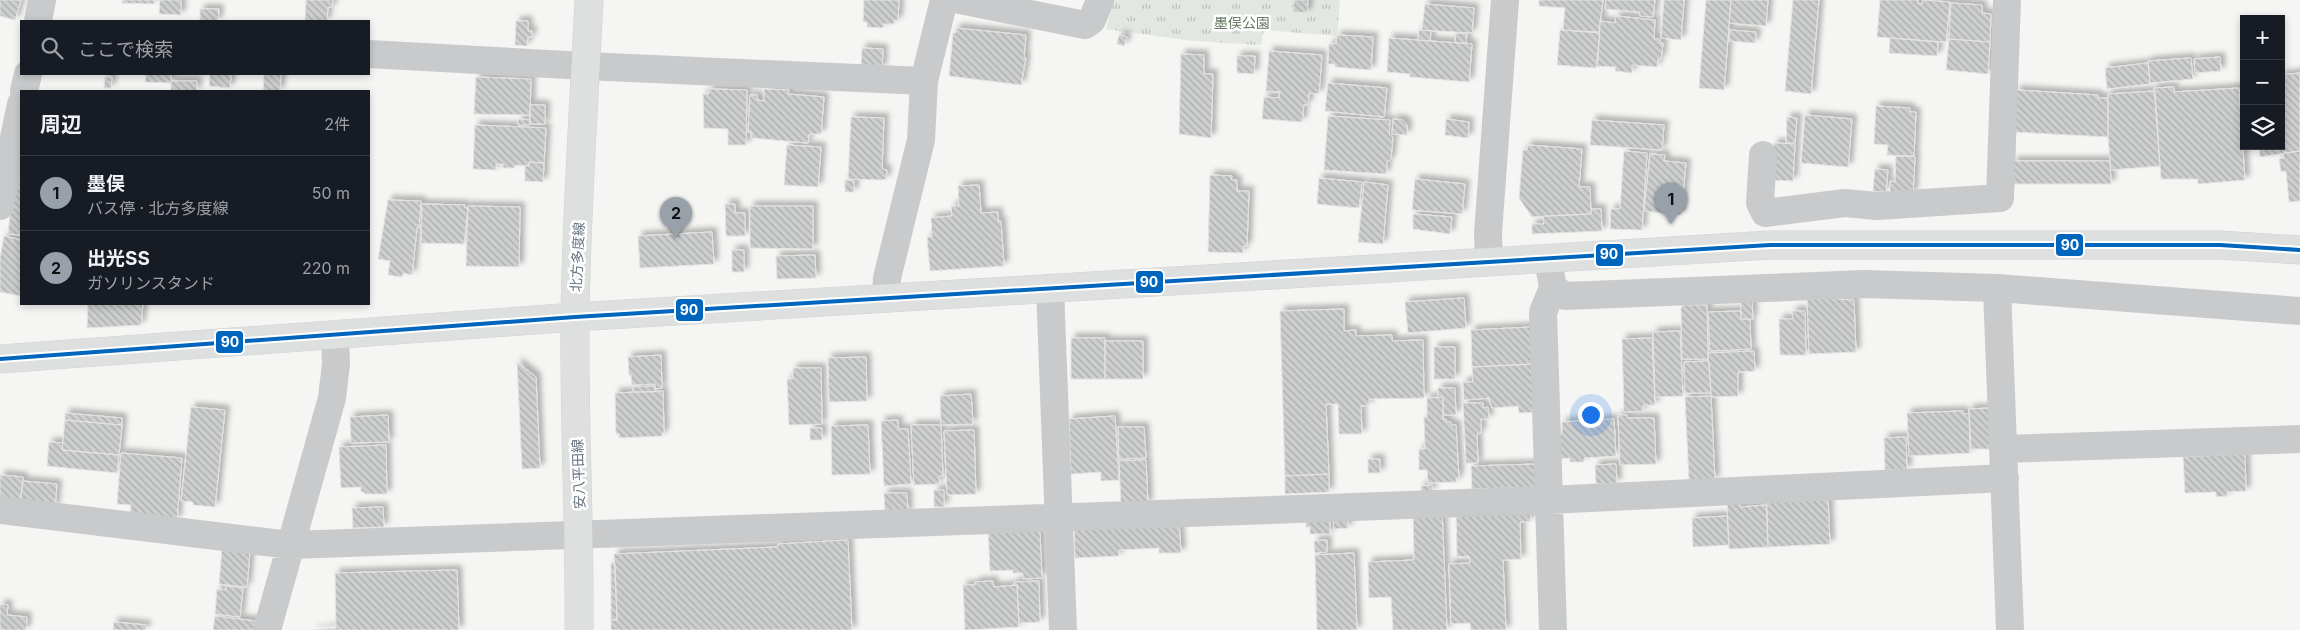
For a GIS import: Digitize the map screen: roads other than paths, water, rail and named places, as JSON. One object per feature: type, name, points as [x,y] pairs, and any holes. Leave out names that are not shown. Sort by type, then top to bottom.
[{"type":"main road","name":"北方多度線","points":[[575,317],[589,0]]},
{"type":"main road","points":[[0,359],[575,317],[1770,245],[2220,245],[2300,250]]},
{"type":"main road","name":"安八平田線","points":[[575,317],[574,377],[580,536],[579,630]]},
{"type":"street","points":[[38,20],[42,0]]},
{"type":"street","points":[[886,298],[887,278],[921,140],[924,81],[944,0]]},
{"type":"street","points":[[960,0],[1085,25],[1092,20],[1100,0]]},
{"type":"street","points":[[1489,261],[1488,233],[1505,0]]},
{"type":"street","points":[[1763,155],[1760,203],[1765,213],[1845,203],[1877,206],[2000,198],[2007,0]]},
{"type":"street","points":[[370,54],[924,81]]},
{"type":"street","points":[[24,90],[28,75]]},
{"type":"street","points":[[0,206],[20,109]]},
{"type":"street","points":[[1549,259],[1553,288],[1543,312],[1553,630]]},
{"type":"street","points":[[1553,288],[1565,296],[1865,284],[1997,288],[2300,311]]},
{"type":"street","points":[[1050,288],[1063,630]]},
{"type":"street","points":[[1997,288],[2010,630]]},
{"type":"street","points":[[267,630],[332,398],[336,364],[335,336]]},
{"type":"street","points":[[2003,449],[2300,439]]},
{"type":"street","points":[[0,510],[291,546],[1549,500],[2004,478]]},
{"type":"place","name":"墨俣","points":[[1671,224]]},
{"type":"place","name":"出光SS","points":[[676,238]]},
{"type":"park label","name":"墨俣公園","points":[[1242,22]]}]
